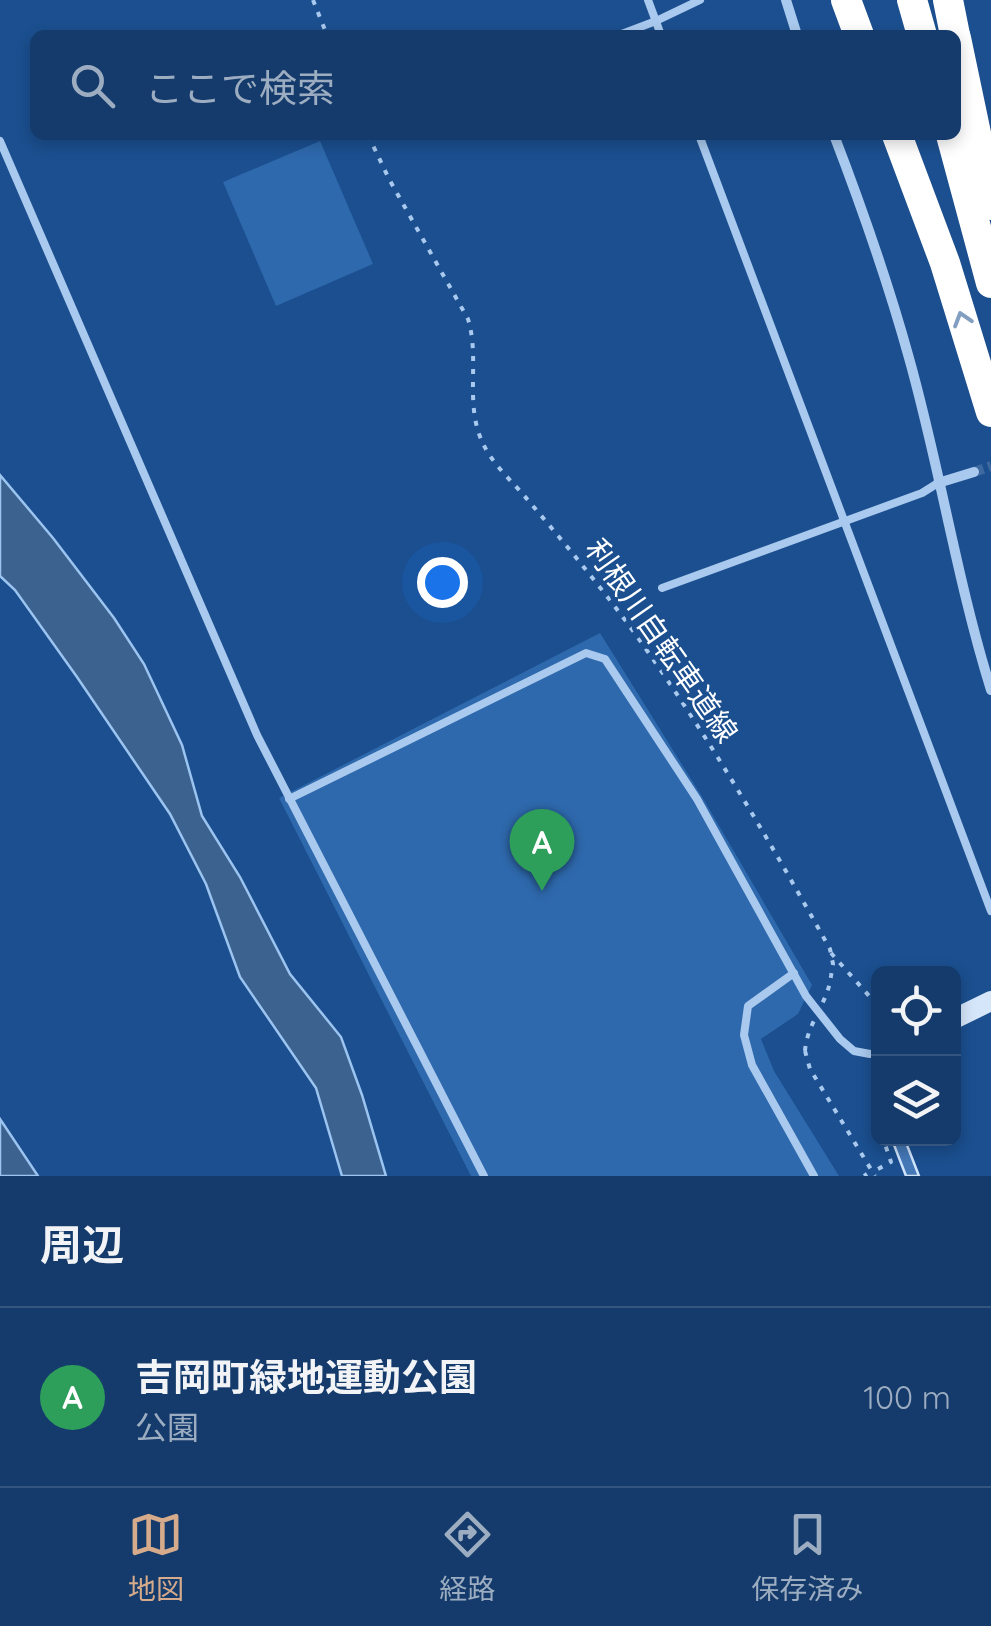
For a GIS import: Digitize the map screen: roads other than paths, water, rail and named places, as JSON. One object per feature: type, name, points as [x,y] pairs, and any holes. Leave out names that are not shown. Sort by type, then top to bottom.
[{"type":"highway","points":[[846,0],[858,30]]},
{"type":"highway","points":[[912,0],[921,30]]},
{"type":"highway","points":[[948,0],[955,30]]},
{"type":"highway","points":[[961,60],[991,206]]},
{"type":"highway","points":[[899,140],[944,263],[991,412]]},
{"type":"highway","points":[[953,140],[991,284]]},
{"type":"street","points":[[786,0],[795,30]]},
{"type":"street","points":[[836,140],[910,360],[991,690]]},
{"type":"street","points":[[938,483],[974,472]]},
{"type":"street","points":[[961,1016],[991,1001]]},
{"type":"lane","points":[[648,0],[659,30]]},
{"type":"lane","points":[[632,30],[700,0]]},
{"type":"lane","points":[[0,140],[257,735],[484,1176]]},
{"type":"lane","points":[[701,140],[991,911]]},
{"type":"lane","points":[[662,588],[938,483]]},
{"type":"lane","points":[[289,799],[586,653],[605,659],[697,799],[806,996],[854,1052],[871,1054]]},
{"type":"lane","points":[[794,973],[748,1006],[744,1035],[752,1065],[814,1176]]},
{"type":"tunnel","points":[[974,472],[991,466]]},
{"type":"place","name":"吉岡町緑地運動公園","points":[[542,891]]}]
